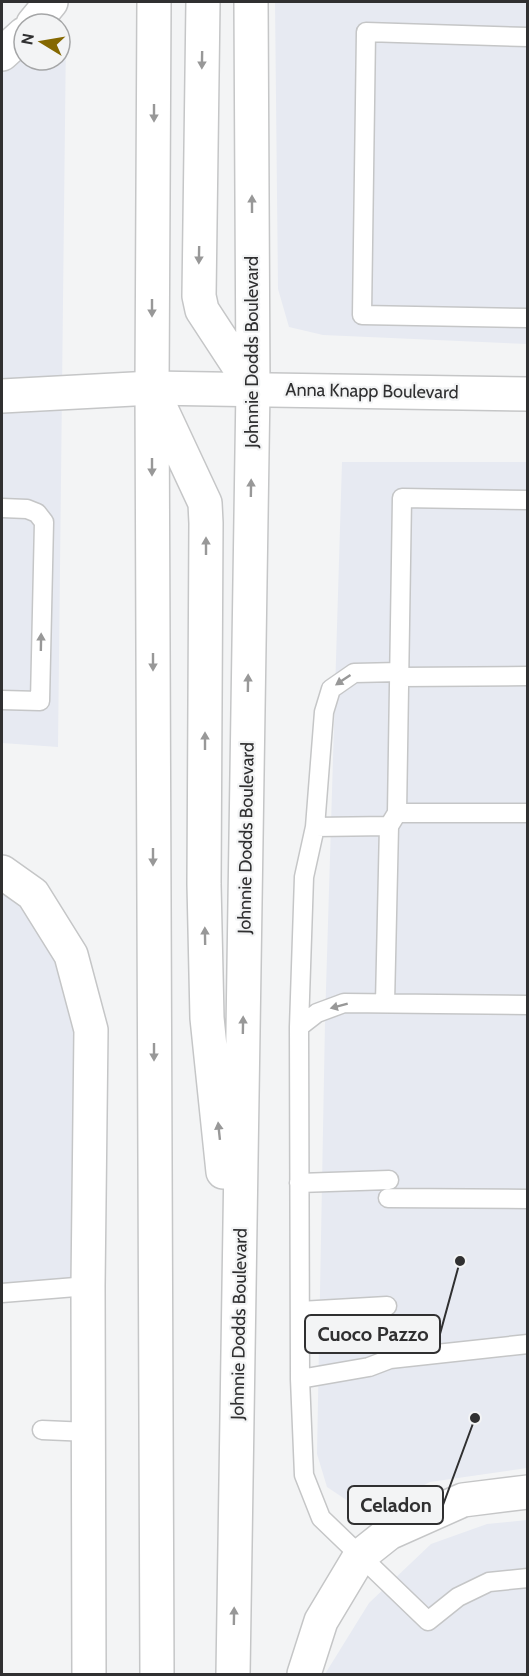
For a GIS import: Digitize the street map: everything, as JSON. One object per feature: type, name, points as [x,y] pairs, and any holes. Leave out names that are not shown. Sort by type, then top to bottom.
[{"type":"main road","points":[[154,2],[152,388],[157,1674]]},
{"type":"main road","points":[[203,2],[199,296],[202,310],[253,388]]},
{"type":"main road","name":"Johnnie Dodds Boulevard","points":[[233,1674],[253,388],[251,2]]},
{"type":"main road","points":[[152,388],[205,503],[204,884],[207,1018],[239,1314]]},
{"type":"main road","name":"Anna Knapp Boulevard","points":[[2,396],[152,388],[528,394]]},
{"type":"main road","points":[[2,872],[33,894],[71,955],[91,1030],[88,1286],[89,1674]]},
{"type":"main road","points":[[304,1674],[321,1621],[360,1556],[389,1533],[463,1500],[528,1492]]},
{"type":"lane","points":[[528,37],[366,32],[362,315],[528,318]]},
{"type":"lane","points":[[385,1003],[400,674],[402,498],[528,500]]},
{"type":"lane","points":[[2,508],[27,509],[37,513],[44,522],[40,701],[2,700]]},
{"type":"lane","points":[[528,676],[354,673],[331,688],[324,712],[315,827],[304,877],[299,1027],[300,1379],[304,1475],[321,1518],[428,1621],[458,1597],[489,1582],[528,1578]]},
{"type":"lane","points":[[315,827],[393,820],[528,813]]},
{"type":"lane","points":[[299,1027],[316,1013],[344,1003],[528,1005]]},
{"type":"lane","points":[[299,1183],[528,1199]]},
{"type":"lane","points":[[2,1293],[88,1286]]},
{"type":"lane","points":[[300,1311],[387,1306]]},
{"type":"lane","points":[[300,1379],[369,1367],[390,1359],[528,1344]]},
{"type":"lane","points":[[42,1430],[89,1432]]},
{"type":"shaded area","points":[[275,2],[527,2],[527,344],[323,335],[289,327],[278,289]]},
{"type":"shaded area","points":[[12,45],[12,72],[66,72],[58,747],[2,743],[2,54]]},
{"type":"shaded area","points":[[342,462],[527,462],[527,1468],[430,1482],[381,1507],[351,1503],[327,1487],[317,1454],[325,1022]]},
{"type":"shaded area","points":[[2,872],[71,955],[88,1286],[2,1293]]},
{"type":"shaded area","points":[[527,1520],[527,1674],[325,1674],[369,1603],[431,1544],[487,1524]]},
{"type":"place","name":"Cuoco Pazzo","points":[[460,1261]]},
{"type":"place","name":"Celadon","points":[[475,1418]]}]
